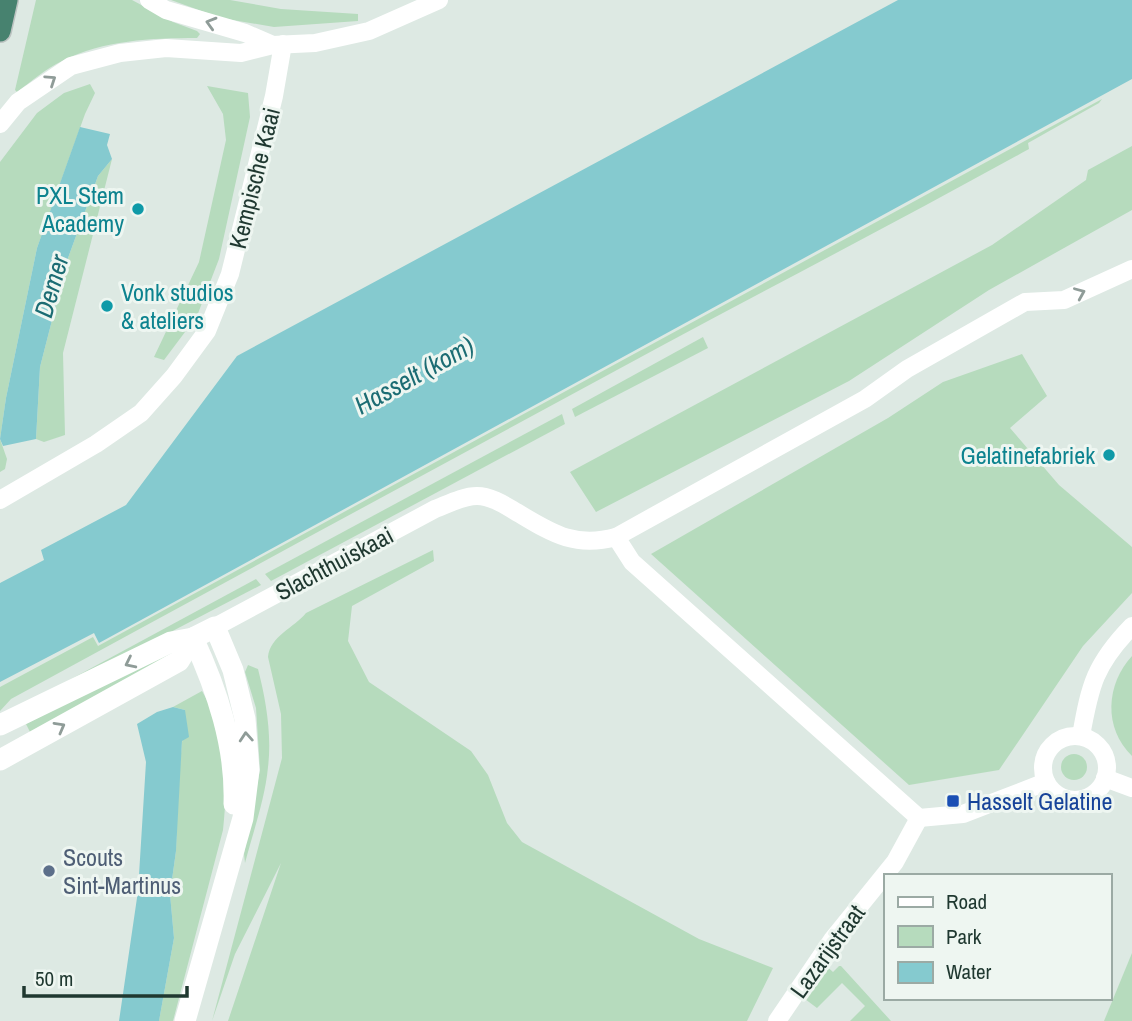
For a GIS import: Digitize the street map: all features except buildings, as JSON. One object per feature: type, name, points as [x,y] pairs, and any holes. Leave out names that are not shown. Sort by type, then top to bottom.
[{"type":"highway","points":[[0,31],[7,0]]},
{"type":"street","points":[[149,0],[166,10],[278,45]]},
{"type":"street","points":[[0,124],[18,102],[71,66],[132,51],[166,48],[241,52],[278,45],[315,43],[369,31],[439,0]]},
{"type":"street","name":"Kempische Kaai","points":[[0,500],[96,444],[141,413],[174,376],[207,331],[230,274],[274,96],[278,45]]},
{"type":"street","points":[[1046,782],[963,814],[919,818],[632,562],[616,537],[865,398],[906,369],[1025,302],[1063,300],[1132,269]]},
{"type":"street","name":"Slachthuiskaai","points":[[0,725],[171,642],[193,638],[435,509],[460,499],[477,496],[494,499],[543,528],[568,539],[601,541],[616,537]]},
{"type":"street","points":[[186,1021],[243,818],[249,770],[245,719],[233,670],[215,626]]},
{"type":"street","points":[[1081,736],[1087,696],[1098,669],[1112,647],[1132,626]]},
{"type":"street","points":[[193,638],[218,702],[232,761],[233,852]]},
{"type":"street","name":"Slachthuiskaai","points":[[0,760],[179,661],[193,638]]},
{"type":"street","points":[[1081,736],[1094,742],[1104,754],[1107,766],[1105,778],[1093,794],[1075,800],[1055,793],[1046,782],[1043,768],[1051,747],[1065,737],[1081,736]]},
{"type":"street","points":[[1105,778],[1132,788]]},
{"type":"street","name":"Lazarijstraat","points":[[885,874],[895,862],[919,818]]},
{"type":"street","name":"Lazarijstraat","points":[[777,1021],[832,940],[884,876]]},
{"type":"green space","points":[[36,0],[132,0],[200,34],[197,38],[111,44],[78,54],[44,71],[17,92],[15,90]]},
{"type":"green space","points":[[171,0],[230,0],[281,9],[358,14],[358,21],[274,27],[221,18]]},
{"type":"green space","points":[[90,84],[95,93],[37,248],[0,439],[0,162],[37,113],[64,93]]},
{"type":"green space","points":[[207,86],[248,93],[250,117],[219,259],[197,316],[164,360],[154,357],[199,262],[226,140],[223,114]]},
{"type":"green space","points":[[1102,99],[1028,143],[1029,149],[11,699],[0,711],[0,687],[93,637],[98,646]]},
{"type":"green space","points":[[1132,146],[1132,210],[989,290],[849,381],[596,512],[570,472],[992,245],[1086,180],[1088,170]]},
{"type":"green space","points":[[112,159],[63,353],[65,435],[44,442],[36,439],[40,367],[68,258],[98,176]]},
{"type":"green space","points":[[703,337],[708,348],[575,417],[572,409]]},
{"type":"green space","points":[[1022,354],[1047,396],[1010,428],[1059,485],[1132,547],[1132,593],[1083,646],[999,770],[909,785],[651,554],[888,418],[943,382]]},
{"type":"green space","points":[[562,414],[565,424],[271,581],[265,574]]},
{"type":"green space","points":[[0,439],[7,459],[5,469],[0,472]]},
{"type":"green space","points":[[433,550],[434,561],[352,606],[348,641],[369,682],[471,751],[488,775],[507,823],[522,842],[699,939],[773,968],[747,1021],[228,1021],[281,863],[235,954],[212,1021],[282,758],[281,714],[268,657],[273,643],[306,613]]},
{"type":"green space","points":[[256,579],[261,585],[23,709],[36,698]]},
{"type":"green space","points":[[174,648],[172,657],[31,734],[26,724]]},
{"type":"green space","points":[[1132,656],[1132,756],[1116,732],[1111,706],[1117,680]]},
{"type":"green space","points":[[248,665],[258,669],[266,705],[269,743],[264,791],[245,863],[244,854],[260,770],[256,708],[245,672]]},
{"type":"green space","points":[[202,691],[217,724],[224,759],[223,830],[173,1021],[159,1021],[174,938],[170,894],[176,851],[185,710],[173,707]]},
{"type":"green space","points":[[1074,754],[1083,758],[1087,767],[1083,776],[1074,780],[1065,776],[1061,767],[1065,758]]},
{"type":"green space","points":[[1132,953],[1132,1021],[1104,1021]]},
{"type":"green space","points":[[823,963],[833,972],[841,966],[891,1021],[850,1021],[865,1006],[842,983],[817,1008],[801,996]]},
{"type":"water","name":"Hasselt (kom)","points":[[898,0],[1132,0],[1132,79],[99,643],[94,633],[0,682],[0,583],[44,560],[41,550],[126,505],[237,356]]},
{"type":"water","name":"Demer","points":[[80,127],[110,134],[107,145],[112,159],[98,176],[68,258],[40,367],[36,439],[3,446],[0,439],[6,398],[37,248]]},
{"type":"water","points":[[173,707],[185,710],[189,737],[182,741],[176,851],[170,894],[174,938],[159,1021],[119,1021],[138,891],[146,762],[137,724],[157,712]]},
{"type":"place","name":"PXL Stem Academy","points":[[138,209]]},
{"type":"place","name":"Vonk studios & ateliers","points":[[107,306]]},
{"type":"place","name":"Gelatinefabriek","points":[[1109,455]]},
{"type":"place","name":"Hasselt Gelatine","points":[[953,801]]},
{"type":"place","name":"Scouts Sint-Martinus","points":[[49,871]]}]
